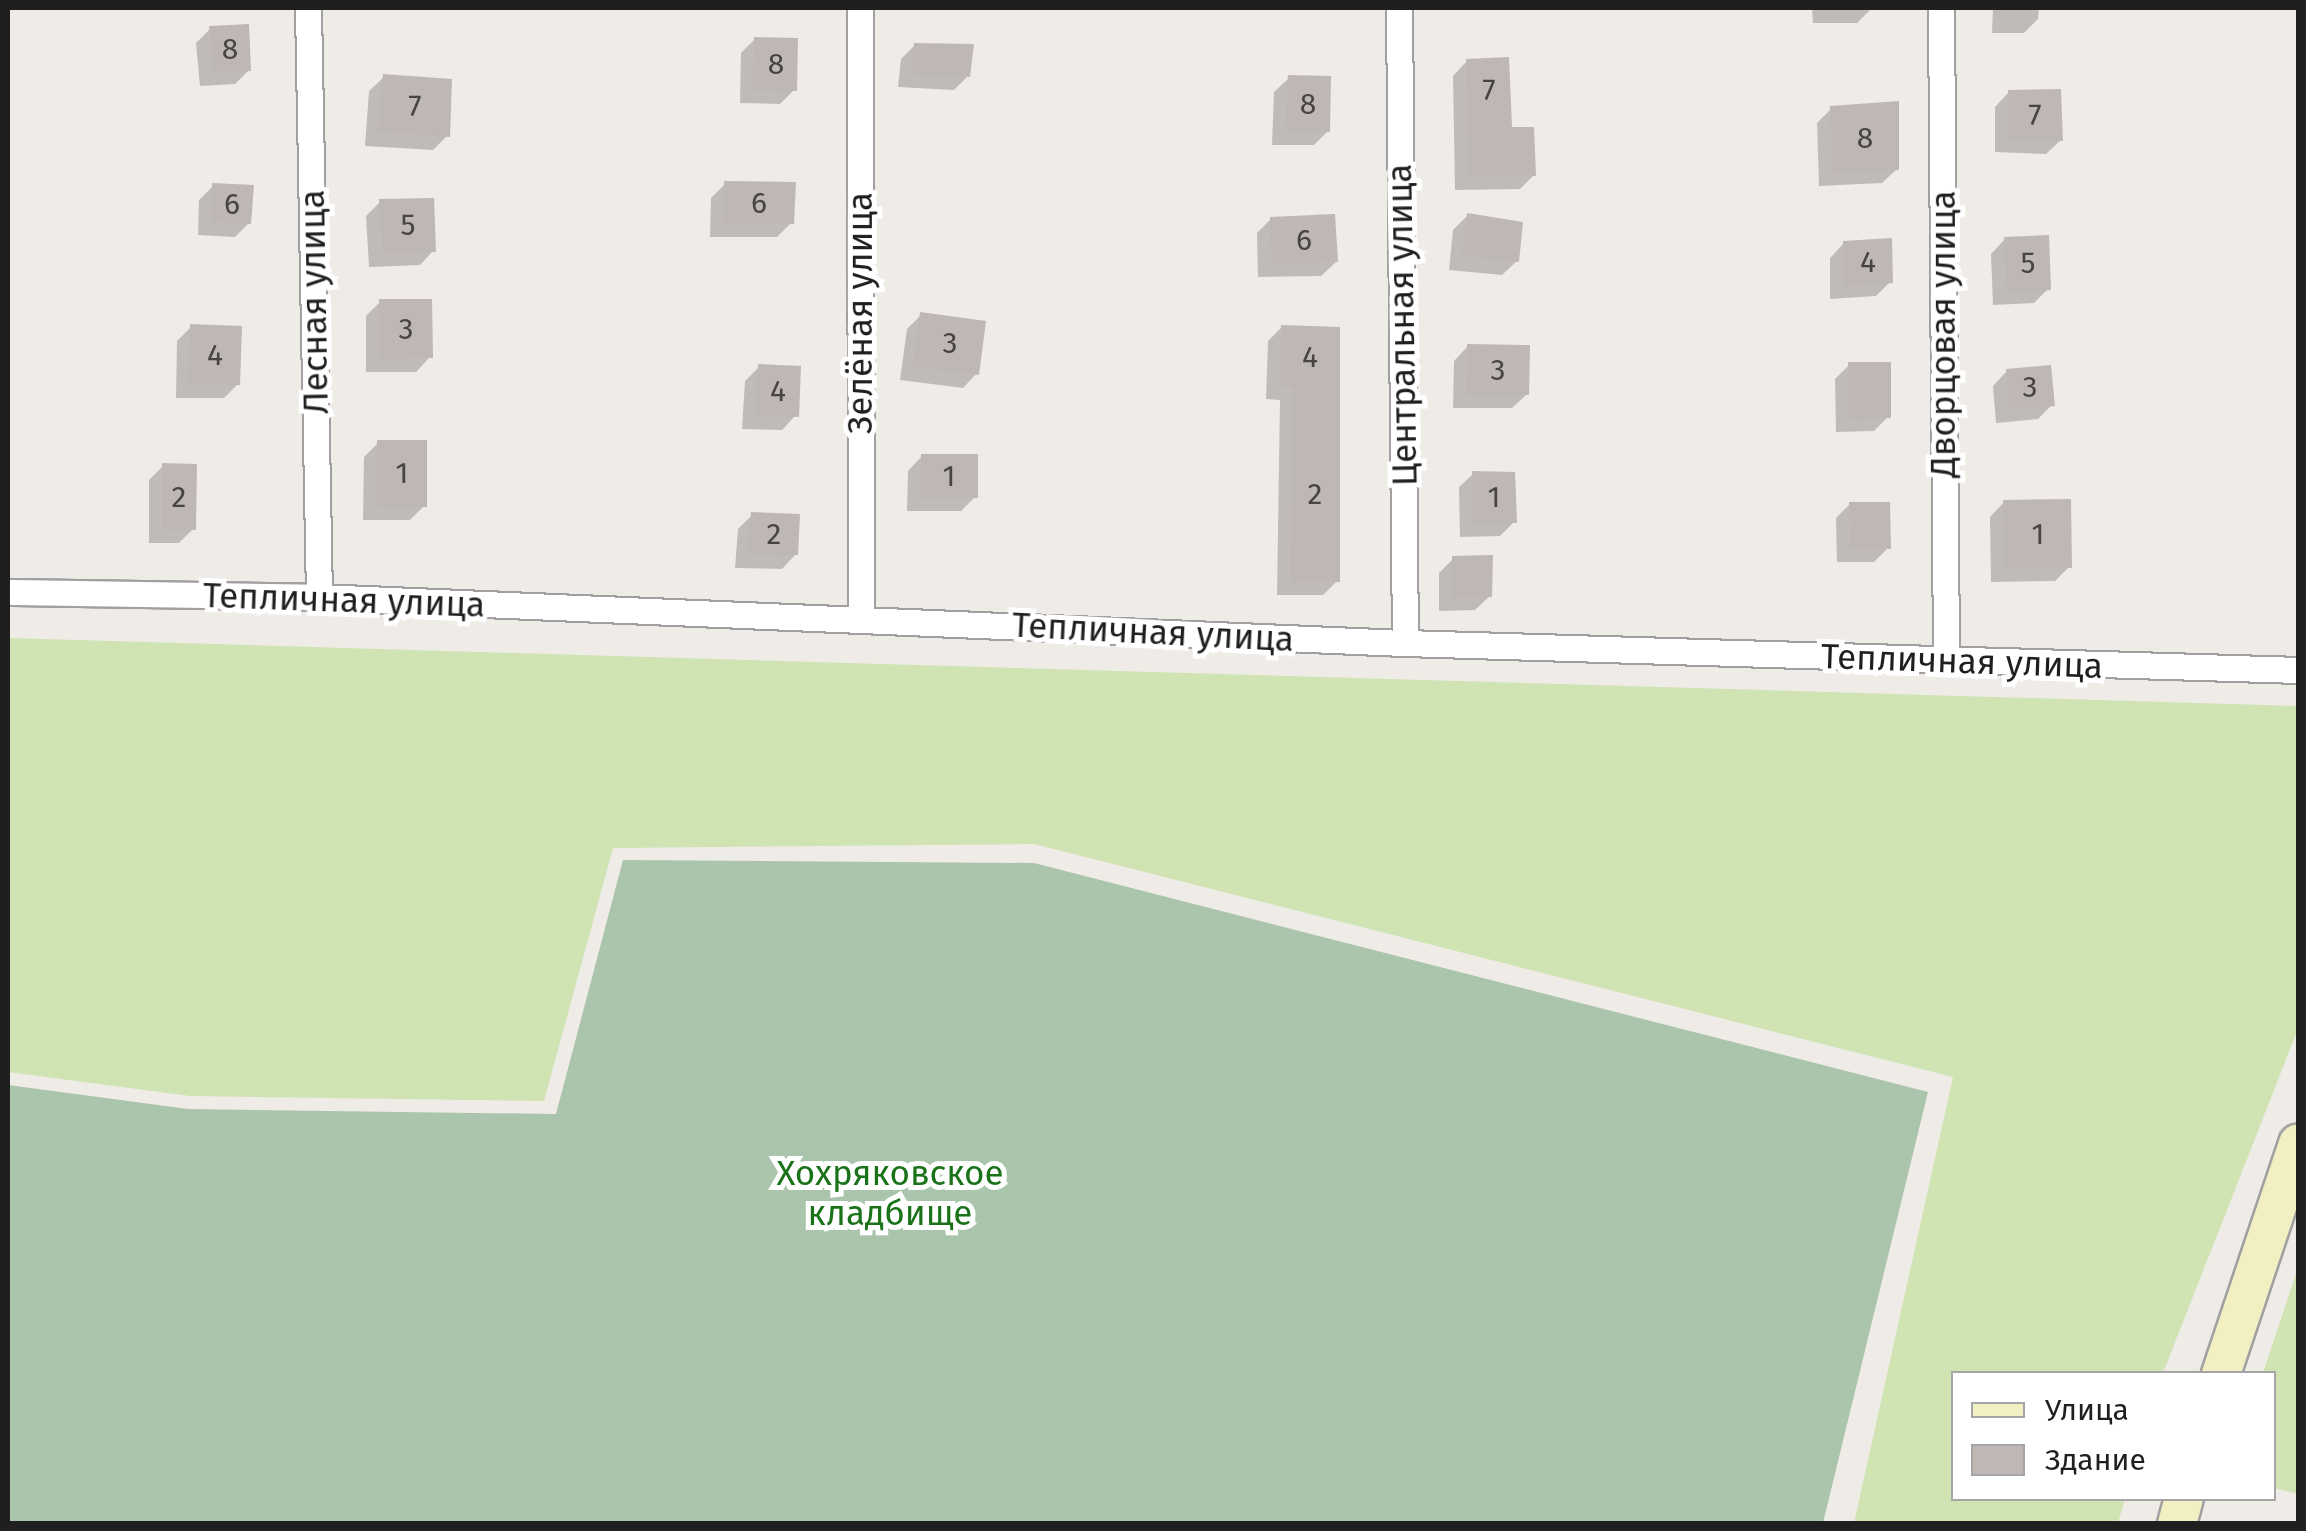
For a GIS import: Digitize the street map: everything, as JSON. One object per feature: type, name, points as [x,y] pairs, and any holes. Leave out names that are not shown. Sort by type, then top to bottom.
[{"type":"street","name":"Лесная улица","points":[[308,8],[319,597]]},
{"type":"street","name":"Зелёная улица","points":[[860,8],[861,619]]},
{"type":"street","name":"Центральная улица","points":[[1399,8],[1404,643]]},
{"type":"street","name":"Дворцовая улица","points":[[1941,8],[1946,661]]},
{"type":"street","name":"Тепличная улица","points":[[8,592],[319,597],[1404,643],[2298,670]]},
{"type":"street","points":[[2223,1371],[2298,1144]]},
{"type":"green space","points":[[8,638],[2298,706],[2298,1029],[2164,1371],[1951,1371],[1951,1501],[2124,1501],[2118,1523],[1854,1523],[1953,1077],[1034,844],[613,848],[544,1101],[190,1096],[8,1072]]},
{"type":"green space","name":"Хохряковское кладбище","points":[[623,860],[1034,863],[1928,1092],[1823,1523],[8,1523],[8,1085],[188,1109],[556,1114]]},
{"type":"green space","points":[[2298,1268],[2298,1494],[2276,1488],[2276,1371],[2264,1371]]},
{"type":"building","points":[[249,24],[251,71],[213,73],[209,26]]},
{"type":"building","points":[[754,37],[798,38],[797,91],[753,90]]},
{"type":"building","points":[[914,43],[974,44],[970,77],[911,74]]},
{"type":"building","points":[[1509,57],[1512,127],[1534,127],[1536,176],[1468,177],[1466,59]]},
{"type":"building","points":[[383,74],[452,79],[450,137],[378,132]]},
{"type":"building","points":[[1288,75],[1331,76],[1330,132],[1285,132]]},
{"type":"building","points":[[2061,89],[2063,141],[2008,139],[2008,90]]},
{"type":"building","points":[[1899,101],[1899,170],[1832,173],[1830,106]]},
{"type":"building","points":[[724,181],[796,182],[794,224],[723,224]]},
{"type":"building","points":[[212,183],[254,185],[251,224],[211,222]]},
{"type":"building","points":[[434,198],[436,252],[383,254],[379,199]]},
{"type":"building","points":[[1467,213],[1523,222],[1519,262],[1462,256]]},
{"type":"building","points":[[1335,214],[1338,262],[1271,264],[1270,217]]},
{"type":"building","points":[[2049,235],[2051,290],[2007,292],[2004,237]]},
{"type":"building","points":[[1892,238],[1893,283],[1843,286],[1843,241]]},
{"type":"building","points":[[379,299],[432,299],[433,358],[379,359]]},
{"type":"building","points":[[920,312],[986,321],[979,375],[913,366]]},
{"type":"building","points":[[190,324],[242,326],[240,385],[189,384]]},
{"type":"building","points":[[1281,325],[1340,327],[1340,582],[1290,582],[1293,387],[1279,386]]},
{"type":"building","points":[[1467,344],[1530,345],[1529,395],[1466,395]]},
{"type":"building","points":[[1848,362],[1891,362],[1891,418],[1849,419]]},
{"type":"building","points":[[758,364],[801,366],[799,417],[755,415]]},
{"type":"building","points":[[2051,365],[2055,406],[2010,410],[2006,369]]},
{"type":"building","points":[[377,440],[427,440],[427,507],[377,507]]},
{"type":"building","points":[[921,454],[978,454],[978,498],[920,498]]},
{"type":"building","points":[[162,463],[197,464],[196,530],[162,530]]},
{"type":"building","points":[[1472,471],[1515,472],[1517,523],[1473,524]]},
{"type":"building","points":[[2071,499],[2072,568],[2004,569],[2003,500]]},
{"type":"building","points":[[1849,502],[1890,502],[1891,549],[1850,549]]},
{"type":"building","points":[[751,512],[800,514],[798,555],[748,554]]},
{"type":"building","points":[[1493,555],[1492,597],[1452,598],[1452,556]]}]
